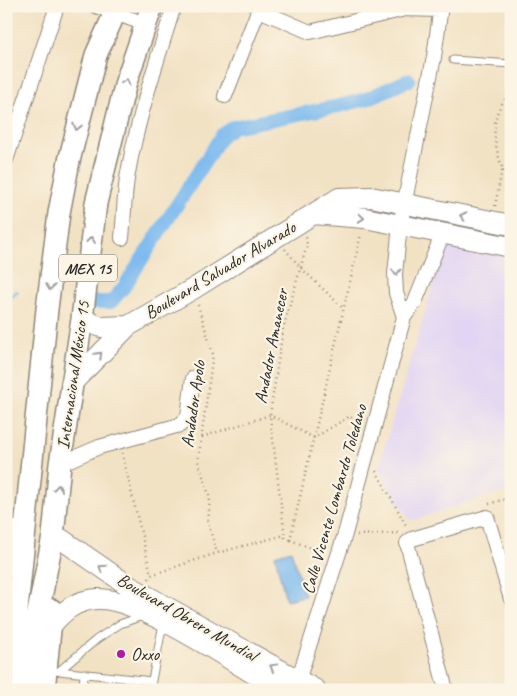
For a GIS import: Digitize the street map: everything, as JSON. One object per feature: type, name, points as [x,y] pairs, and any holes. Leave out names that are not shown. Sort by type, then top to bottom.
[{"type":"main road","name":"Internacional México 15","points":[[27,690],[23,645],[27,505],[47,309],[68,161],[110,9]]},
{"type":"main road","name":"Internacional México 15","points":[[9,690],[23,645],[56,511],[60,464],[82,320],[96,203],[126,82],[149,15]]},
{"type":"main road","points":[[6,564],[12,531],[19,515],[27,505]]},
{"type":"main road","points":[[50,678],[50,627],[61,539],[61,520],[56,511]]},
{"type":"street","points":[[6,160],[11,130],[57,6]]},
{"type":"street","points":[[122,238],[128,175],[135,139],[151,78],[174,6]]},
{"type":"street","points":[[224,96],[260,8],[304,31],[316,32],[405,9],[441,8],[434,57],[400,226],[395,274],[396,293],[404,318]]},
{"type":"street","points":[[110,9],[149,15]]},
{"type":"street","name":"Boulevard Salvador Alvarado","points":[[71,384],[128,326],[193,289],[324,206],[344,198],[371,197],[511,225]]},
{"type":"street","name":"Boulevard Salvador Alvarado","points":[[309,217],[365,218],[511,246]]},
{"type":"street","name":"Calle Vicente Lombardo Toledano","points":[[296,685],[338,555],[404,318],[415,302],[444,234]]},
{"type":"street","name":"Boulevard Salvador Alvarado","points":[[82,320],[101,327],[128,326]]},
{"type":"street","points":[[60,464],[99,447],[180,425],[188,417],[193,378]]},
{"type":"street","points":[[446,690],[407,543],[412,539],[487,517],[511,599]]},
{"type":"street","name":"Boulevard Obrero Mundial","points":[[61,539],[111,574],[148,584],[296,685],[316,690]]},
{"type":"street","name":"Boulevard Obrero Mundial","points":[[50,627],[69,608],[87,600],[114,601],[156,617],[280,690]]},
{"type":"lane","points":[[453,60],[511,64]]},
{"type":"lane","points":[[50,678],[97,639],[128,620],[156,617],[150,690]]},
{"type":"lane","points":[[50,678],[84,674],[152,681]]},
{"type":"lane","points":[[83,690],[84,674]]},
{"type":"path","points":[[511,91],[498,112],[495,126],[497,154],[511,191]]},
{"type":"path","points":[[491,222],[502,168]]},
{"type":"path","name":"Andador Amanecer","points":[[285,538],[270,415],[283,329],[307,244],[309,217]]},
{"type":"path","points":[[290,540],[365,218]]},
{"type":"path","points":[[275,237],[300,267],[344,309]]},
{"type":"path","name":"Andador Apolo","points":[[193,289],[213,354],[198,461],[210,498],[208,523],[216,553]]},
{"type":"path","points":[[202,437],[270,415]]},
{"type":"path","points":[[121,452],[148,584],[216,553],[281,536],[323,553],[338,555]]},
{"type":"shaded area","points":[[445,244],[511,256],[511,489],[410,521],[378,469]]},
{"type":"water","points":[[291,550],[305,596],[286,600],[275,555]]},
{"type":"waterway","points":[[87,302],[111,302],[124,287],[222,135],[233,127],[366,99],[409,80]]},
{"type":"waterway","points":[[6,305],[8,298],[17,292]]},
{"type":"place","name":"Oxxo","points":[[121,654]]}]
